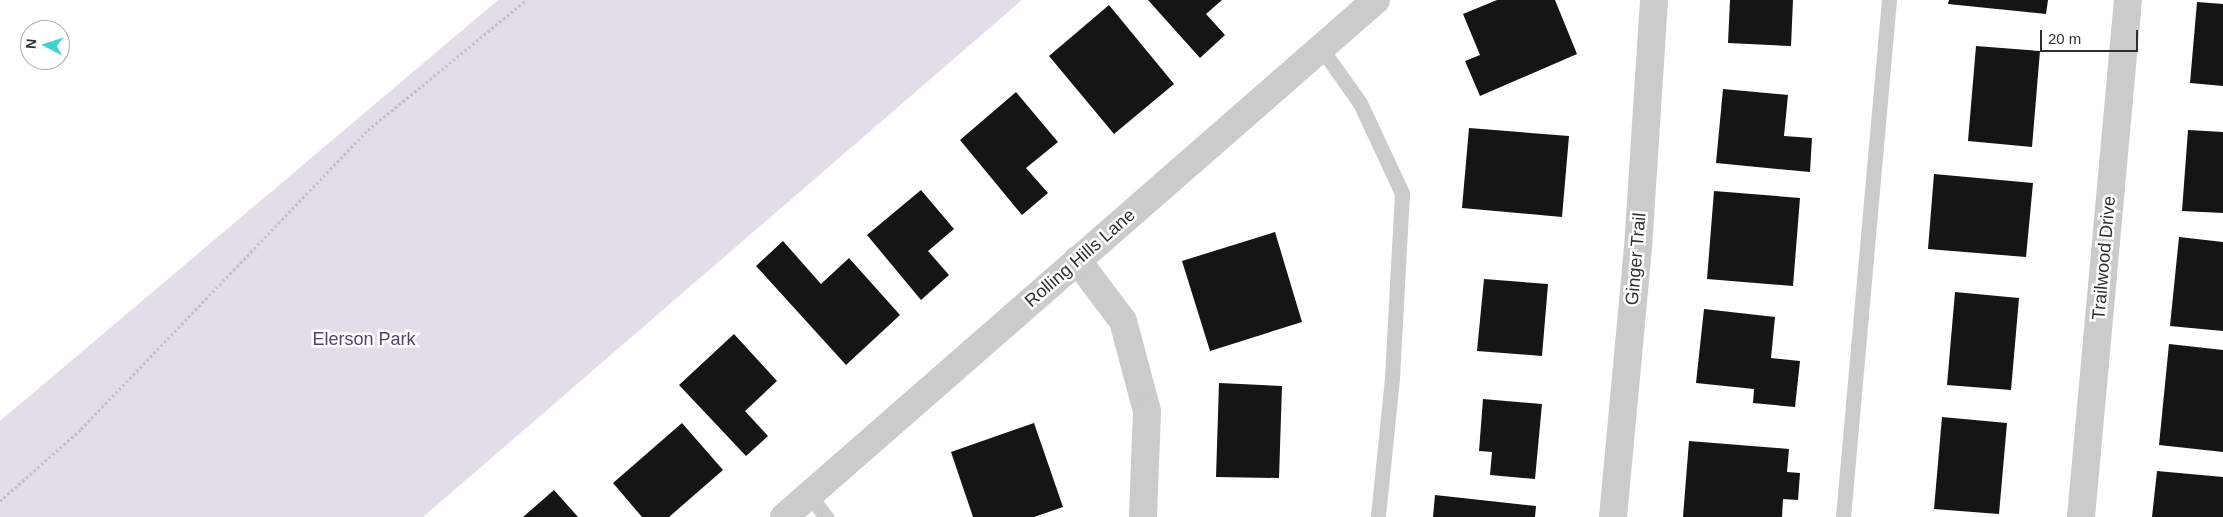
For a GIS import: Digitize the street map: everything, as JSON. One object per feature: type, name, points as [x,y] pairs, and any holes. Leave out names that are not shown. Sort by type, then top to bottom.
[{"type":"street","name":"Rolling Hills Lane","points":[[784,517],[1376,0]]},
{"type":"street","name":"Ginger Trail","points":[[1613,517],[1638,248],[1654,0]]},
{"type":"street","name":"Trailwood Drive","points":[[2081,517],[2128,0]]},
{"type":"street","points":[[1077,260],[1123,321],[1148,410],[1143,517]]},
{"type":"lane","points":[[1843,517],[1889,0]]},
{"type":"lane","points":[[1321,48],[1360,103],[1402,193],[1392,378],[1378,517]]},
{"type":"lane","points":[[810,495],[826,517]]},
{"type":"path","points":[[0,502],[81,429],[368,130],[526,0]]},
{"type":"green space","name":"Elerson Park","points":[[498,0],[1022,0],[423,517],[0,517],[0,421]]},
{"type":"building","points":[[1148,0],[1222,0],[1206,14],[1225,35],[1200,58]]},
{"type":"building","points":[[1497,0],[1555,0],[1577,54],[1480,96],[1465,61],[1480,55],[1463,14]]},
{"type":"building","points":[[1730,0],[1793,0],[1791,46],[1728,43]]},
{"type":"building","points":[[1949,0],[2048,0],[2046,14],[1948,4]]},
{"type":"building","points":[[2197,2],[2223,4],[2223,86],[2190,83]]},
{"type":"building","points":[[1109,5],[1174,84],[1114,134],[1049,56]]},
{"type":"building","points":[[1976,46],[2040,51],[2032,147],[1968,141]]},
{"type":"building","points":[[1723,89],[1788,95],[1784,136],[1812,138],[1810,172],[1716,163]]},
{"type":"building","points":[[1016,92],[1058,142],[1026,168],[1048,193],[1022,215],[960,140]]},
{"type":"building","points":[[1469,128],[1569,136],[1562,217],[1462,208]]},
{"type":"building","points":[[2188,130],[2223,132],[2223,213],[2182,211]]},
{"type":"building","points":[[1934,174],[2033,183],[2026,257],[1928,249]]},
{"type":"building","points":[[921,190],[954,229],[928,251],[949,275],[921,300],[867,235]]},
{"type":"building","points":[[1714,191],[1800,198],[1793,286],[1707,279]]},
{"type":"building","points":[[1275,232],[1302,322],[1210,351],[1182,261]]},
{"type":"building","points":[[2179,237],[2223,242],[2223,331],[2170,326]]},
{"type":"building","points":[[783,241],[821,284],[849,258],[900,315],[846,365],[756,266]]},
{"type":"building","points":[[1484,279],[1548,284],[1542,356],[1477,351]]},
{"type":"building","points":[[1955,292],[2019,298],[2011,390],[1947,385]]},
{"type":"building","points":[[1704,309],[1775,317],[1771,358],[1800,361],[1795,407],[1753,403],[1754,389],[1696,383]]},
{"type":"building","points":[[734,334],[777,381],[745,411],[768,436],[746,456],[679,385]]},
{"type":"building","points":[[2169,344],[2223,350],[2223,452],[2159,445]]},
{"type":"building","points":[[1219,383],[1282,386],[1279,478],[1216,477]]},
{"type":"building","points":[[1483,399],[1542,404],[1535,479],[1490,475],[1492,452],[1479,451]]},
{"type":"building","points":[[1942,417],[2007,423],[1999,514],[1934,509]]},
{"type":"building","points":[[682,423],[723,470],[669,517],[642,517],[613,483]]},
{"type":"building","points":[[1034,423],[1063,507],[1034,517],[973,517],[951,452]]},
{"type":"building","points":[[1689,441],[1789,449],[1787,472],[1800,473],[1798,500],[1783,499],[1782,517],[1683,517]]},
{"type":"building","points":[[2157,471],[2223,477],[2223,517],[2152,517]]},
{"type":"building","points":[[554,490],[578,517],[523,517]]},
{"type":"building","points":[[1435,495],[1536,506],[1535,517],[1433,517]]}]
